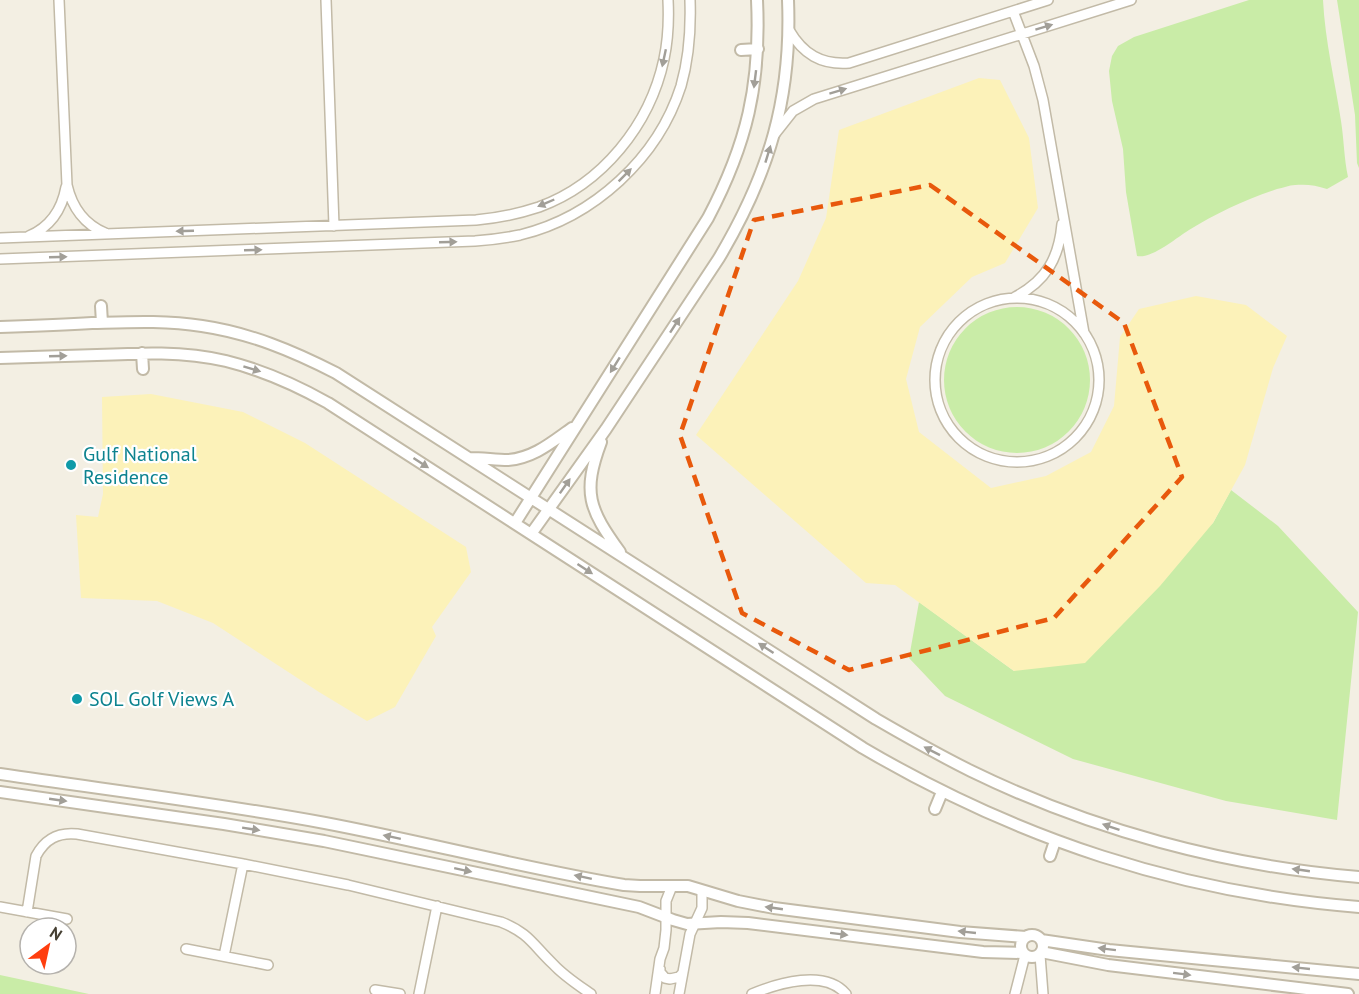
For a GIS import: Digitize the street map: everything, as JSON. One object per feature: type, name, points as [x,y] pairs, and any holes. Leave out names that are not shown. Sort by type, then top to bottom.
[{"type":"street","points":[[27,237],[51,220],[62,204],[66,185],[59,0]]},
{"type":"street","points":[[326,0],[334,226]]},
{"type":"street","points":[[0,238],[476,220],[498,218],[541,206],[561,197],[598,171],[614,156],[640,121],[658,81],[664,59],[668,38],[668,0]]},
{"type":"street","points":[[0,259],[475,241],[520,235],[542,228],[584,208],[620,180],[650,146],[663,127],[681,85],[689,41],[690,0]]},
{"type":"street","points":[[515,523],[708,218],[722,192],[734,165],[751,108],[758,49],[758,0]]},
{"type":"street","points":[[531,534],[606,429],[736,229],[764,167],[781,107],[789,30],[788,0]]},
{"type":"street","points":[[789,30],[802,48],[820,60],[827,63],[849,63],[1048,0]]},
{"type":"street","points":[[774,135],[793,111],[814,99],[1131,0]]},
{"type":"street","points":[[1013,11],[1034,66],[1041,92],[1084,333]]},
{"type":"street","points":[[741,50],[758,49]]},
{"type":"street","points":[[66,185],[78,211],[91,225],[108,234]]},
{"type":"street","points":[[1013,298],[1036,284],[1052,263],[1061,238],[1063,210]]},
{"type":"street","points":[[1013,298],[1038,301],[1060,310],[1084,333],[1093,350],[1098,368],[1099,387],[1088,422],[1062,449],[1045,458],[1026,462],[1007,462],[972,449],[957,437],[946,422],[938,404],[934,386],[935,367],[940,349],[949,332],[962,318],[977,308],[994,301],[1013,298]]},
{"type":"street","points":[[101,306],[102,323]]},
{"type":"street","points":[[0,327],[166,322],[237,333],[304,356],[336,373],[876,719],[971,771],[1020,794],[1071,813],[1174,846],[1280,868],[1359,877]]},
{"type":"street","points":[[142,353],[143,369]]},
{"type":"street","points":[[0,358],[170,353],[225,361],[278,378],[304,389],[338,409],[863,748],[942,792],[1055,841],[1145,870],[1191,882],[1284,899],[1359,907]]},
{"type":"street","points":[[468,458],[509,460],[525,456],[541,450],[577,425]]},
{"type":"street","points":[[606,429],[593,465],[591,494],[599,523],[623,557]]},
{"type":"street","points":[[0,774],[276,814],[624,885],[688,886],[738,901],[774,908],[960,932],[1026,937],[1034,935],[1041,940],[1109,950],[1359,974]]},
{"type":"street","points":[[0,792],[324,841],[639,907],[680,923],[735,922],[983,952],[1024,954],[1030,957],[1040,954],[1108,965],[1348,994]]},
{"type":"street","points":[[935,809],[942,792]]},
{"type":"street","points":[[27,912],[36,856],[40,848],[52,837],[68,833],[77,834],[348,885],[492,919],[518,930],[533,942],[553,965],[591,994]]},
{"type":"street","points":[[1050,856],[1055,841]]},
{"type":"street","points":[[224,956],[243,864]]},
{"type":"street","points":[[655,994],[660,959],[664,948],[666,901],[672,886]]},
{"type":"street","points":[[679,994],[690,934],[702,908],[702,891]]},
{"type":"street","points":[[419,994],[437,906]]},
{"type":"street","points":[[0,908],[50,916]]},
{"type":"street","points":[[1016,993],[1024,954],[1021,944],[1026,937]]},
{"type":"street","points":[[1041,940],[1043,944],[1040,954],[1043,994]]},
{"type":"street","points":[[186,949],[268,965]]},
{"type":"street","points":[[659,971],[665,978],[670,979],[682,974]]},
{"type":"street","points":[[752,994],[780,984],[819,980],[836,985],[846,994]]},
{"type":"street","points":[[375,990],[400,994]]},
{"type":"highlighted area","points":[[930,185],[1124,323],[1182,477],[1054,618],[849,670],[742,613],[680,435],[754,220]]},
{"type":"green space","points":[[1249,0],[1323,0],[1348,177],[1327,189],[1299,185],[1266,193],[1210,218],[1157,251],[1137,256],[1126,192],[1123,149],[1112,101],[1109,71],[1112,56],[1118,46],[1134,37]]},
{"type":"green space","points":[[1337,0],[1359,0],[1359,168],[1355,115]]},
{"type":"green space","points":[[1017,307],[1045,312],[1069,328],[1085,352],[1090,380],[1085,408],[1069,432],[1045,448],[1017,453],[989,448],[965,432],[949,408],[944,380],[949,352],[965,328],[989,312]]},
{"type":"green space","points":[[1231,490],[1278,526],[1358,612],[1337,820],[1226,801],[1073,759],[945,696],[909,658],[919,602],[1014,671],[1213,523]]},
{"type":"green space","points":[[0,975],[89,994],[0,994]]},
{"type":"sand","points":[[979,78],[1000,80],[1029,138],[1038,208],[1005,263],[972,277],[920,327],[906,379],[919,432],[991,488],[1046,476],[1091,452],[1114,406],[1120,337],[1139,309],[1196,296],[1246,305],[1287,336],[1273,368],[1245,465],[1213,523],[1160,586],[1085,663],[1014,671],[895,585],[866,583],[696,435],[798,281],[826,218],[839,130]]},
{"type":"sand","points":[[151,394],[243,412],[305,443],[466,547],[471,572],[432,627],[436,636],[395,707],[367,721],[213,623],[157,601],[81,598],[76,515],[98,517],[103,494],[102,397]]},
{"type":"place","name":"Gulf National Residence","points":[[71,465]]},
{"type":"place","name":"SOL Golf Views A","points":[[77,699]]}]
